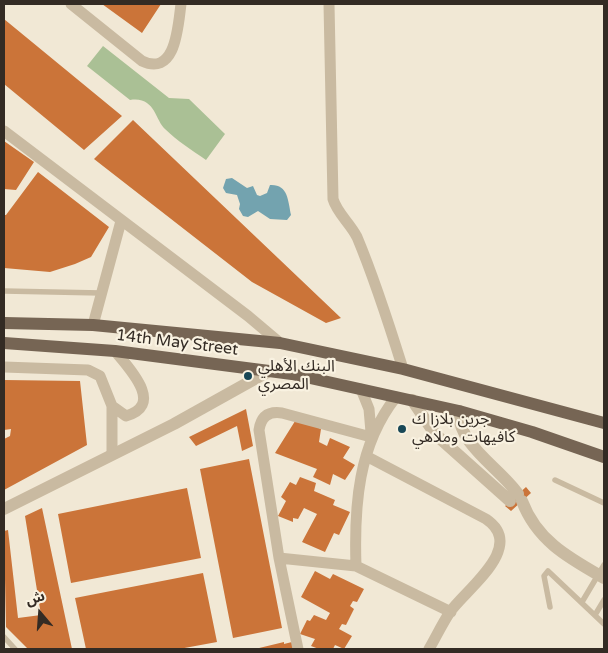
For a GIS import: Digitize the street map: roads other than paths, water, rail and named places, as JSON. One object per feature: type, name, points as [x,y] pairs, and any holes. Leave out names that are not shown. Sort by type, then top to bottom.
[{"type":"main road","name":"14th May Street","points":[[4,323],[93,325],[280,343],[403,368],[604,423]]},
{"type":"main road","name":"14th May Street","points":[[4,343],[115,351],[270,371],[459,411],[532,432],[604,457]]},
{"type":"street","points":[[71,4],[142,61],[150,65],[158,65],[166,61],[172,54],[182,4]]},
{"type":"street","points":[[329,4],[333,199],[336,208],[349,222],[357,238],[377,288],[403,368]]},
{"type":"street","points":[[4,131],[248,316],[280,343]]},
{"type":"street","points":[[93,325],[121,221]]},
{"type":"street","points":[[112,406],[126,416],[135,413],[142,405],[144,396],[135,376],[115,351]]},
{"type":"street","points":[[4,367],[70,369],[95,372],[104,382],[112,406],[112,454]]},
{"type":"street","points":[[4,509],[174,424],[270,371]]},
{"type":"street","points":[[361,389],[370,409],[371,437]]},
{"type":"street","points":[[356,566],[356,507],[366,456],[371,437],[379,421],[396,397]]},
{"type":"street","points":[[412,400],[435,434],[518,503]]},
{"type":"street","points":[[459,411],[460,426],[466,438],[557,550],[602,573]]},
{"type":"street","points":[[298,649],[278,558],[259,430],[261,422],[266,415],[274,412],[282,413],[371,437]]},
{"type":"street","points":[[366,456],[486,519],[498,530],[500,538],[497,554],[472,590],[451,612],[429,649]]},
{"type":"street","points":[[278,558],[356,566],[451,612]]},
{"type":"lane","points":[[4,291],[101,293]]},
{"type":"lane","points":[[555,480],[604,503]]},
{"type":"lane","points":[[550,608],[544,575],[548,571],[604,624]]},
{"type":"lane","points":[[582,602],[602,573]]},
{"type":"lane","points":[[595,615],[604,600]]},
{"type":"lane","points":[[4,637],[15,649]]},
{"type":"water","points":[[232,178],[247,188],[253,186],[257,195],[260,196],[267,193],[270,185],[280,187],[284,190],[288,199],[291,215],[287,220],[270,219],[258,211],[248,217],[243,216],[239,209],[240,204],[237,195],[226,193],[223,188],[226,179]]},
{"type":"place","name":"البنك الأهلي المصري","points":[[248,376]]},
{"type":"place","name":"جرين بلازا ك كافيهات وملاهي","points":[[402,429]]}]
